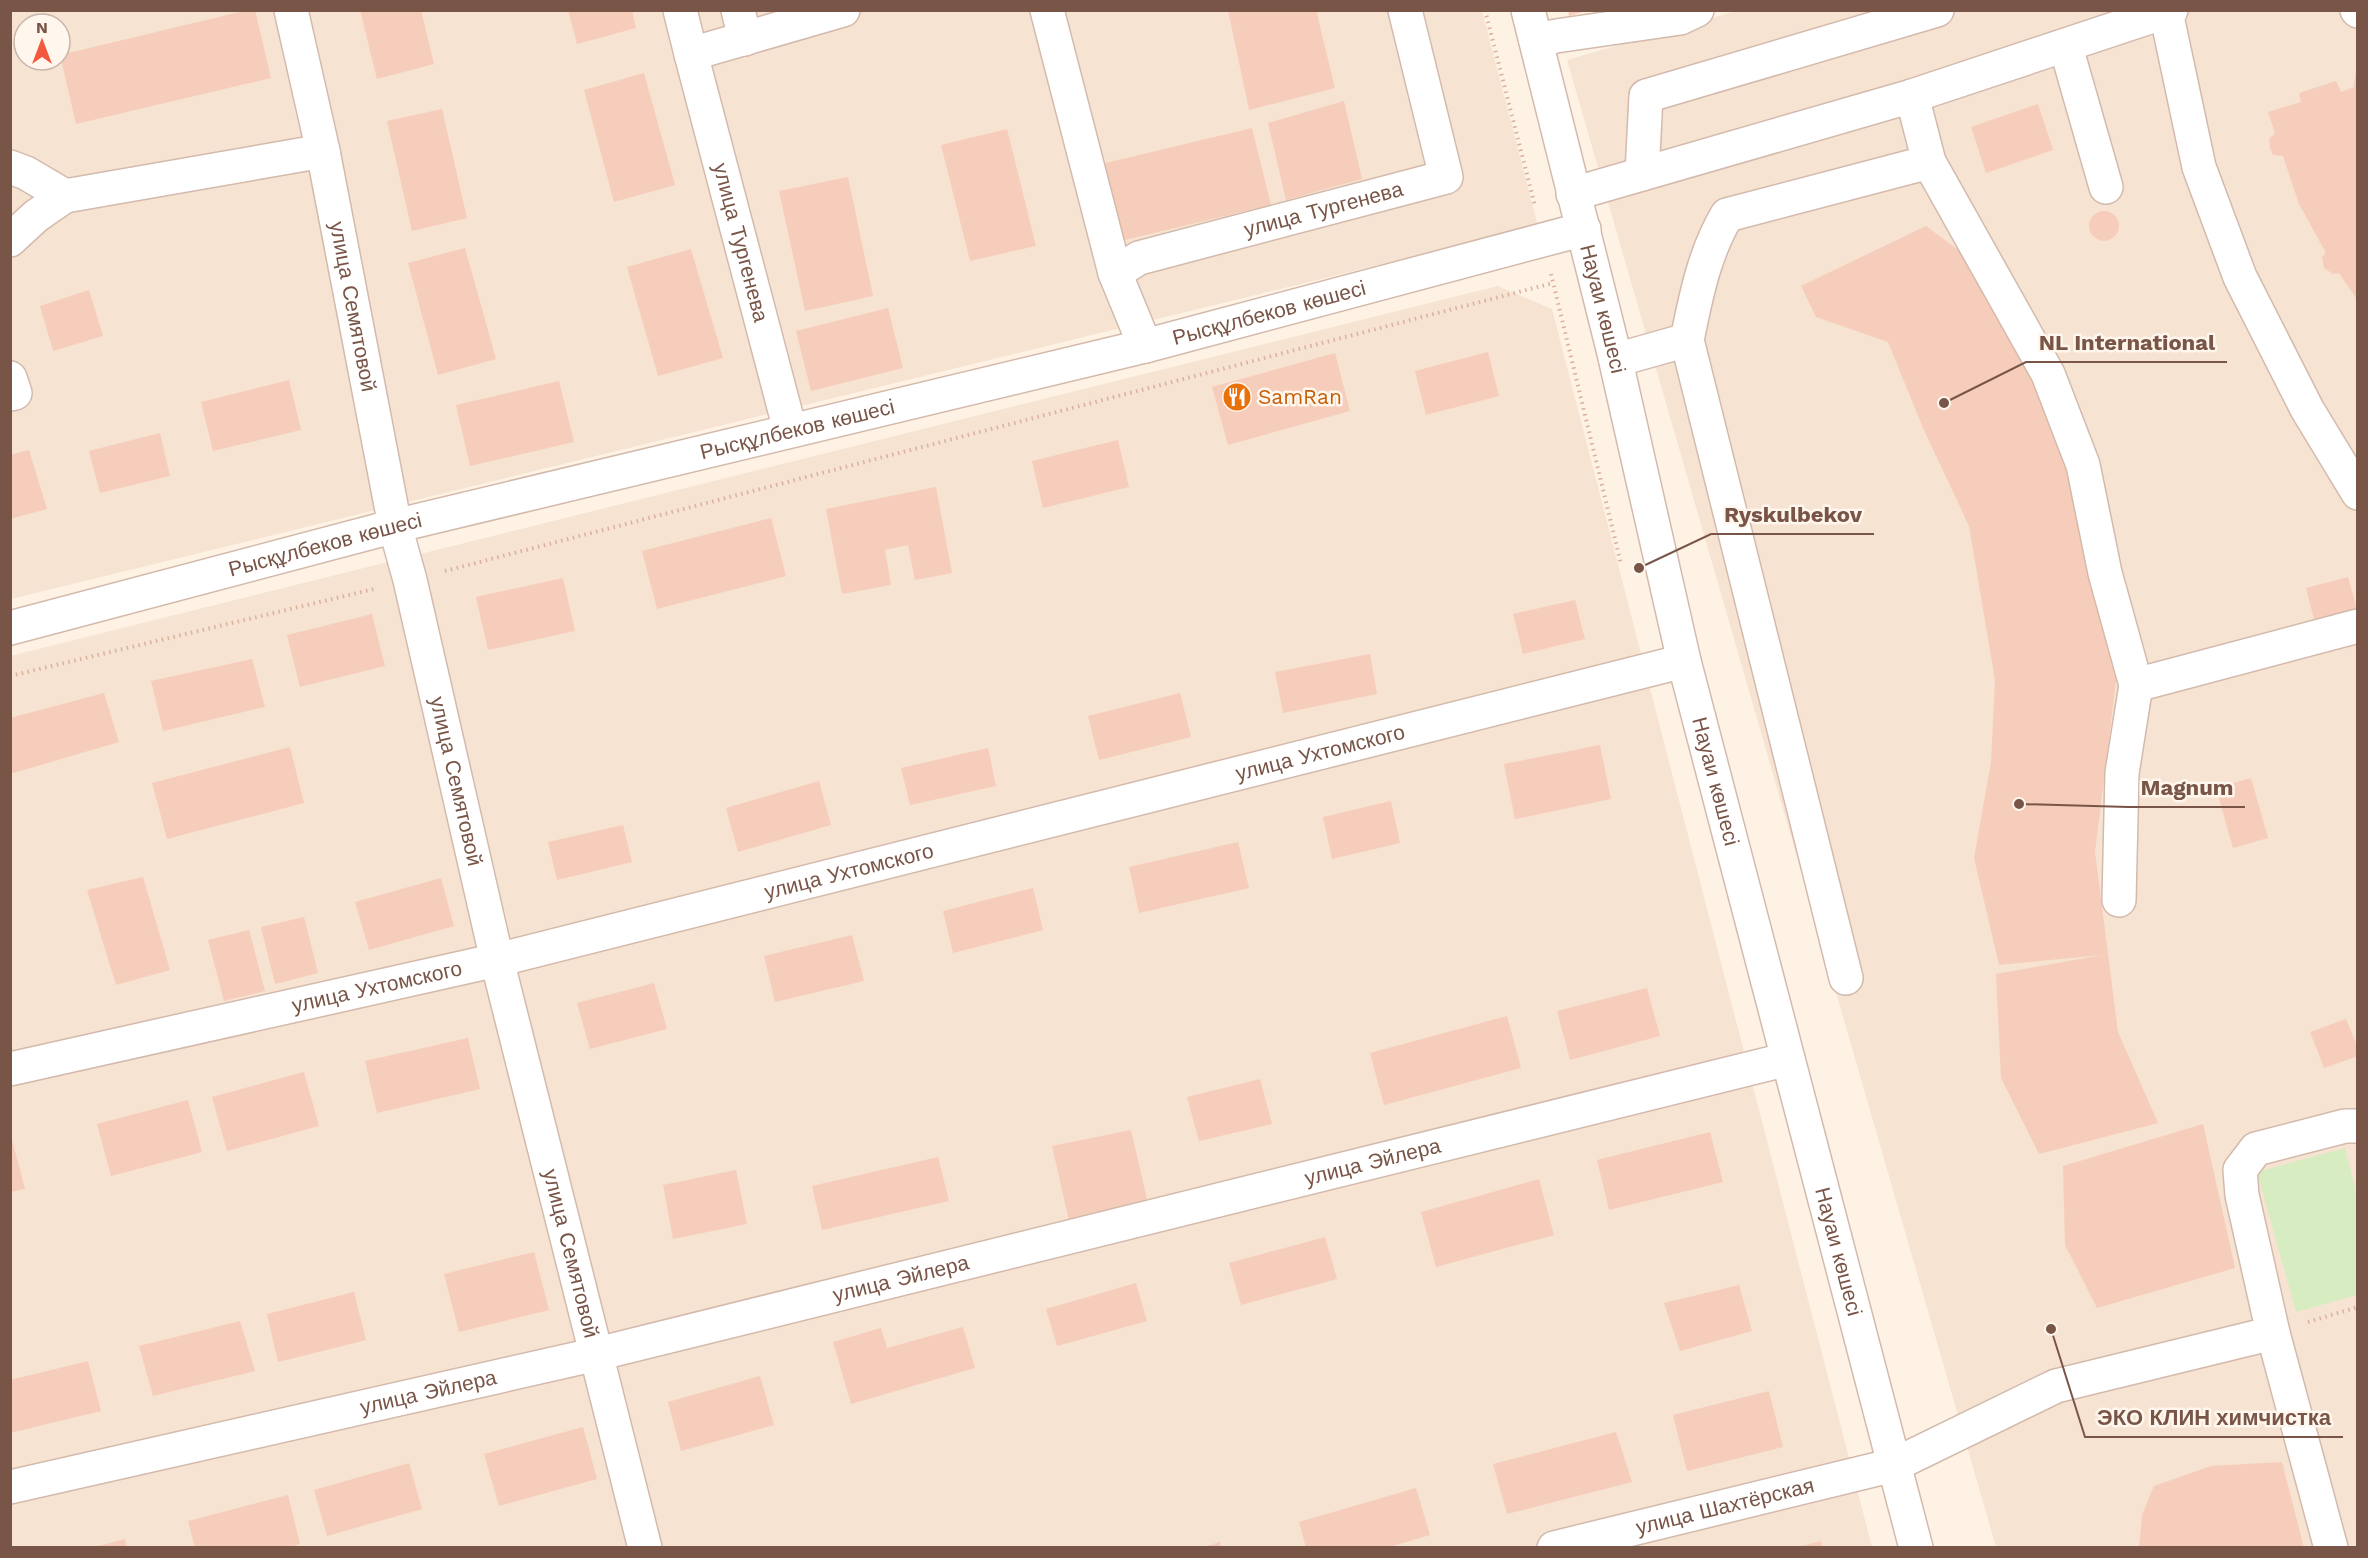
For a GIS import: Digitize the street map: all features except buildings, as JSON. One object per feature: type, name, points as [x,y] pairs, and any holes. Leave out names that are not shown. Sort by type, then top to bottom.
[{"type":"street","name":"улица Семятовой","points":[[291,10],[323,151],[395,526],[410,580],[497,960],[645,1548]]},
{"type":"street","name":"улица Тургенева","points":[[680,10],[790,430]]},
{"type":"street","points":[[691,54],[741,25],[843,10]]},
{"type":"street","points":[[1047,10],[1115,273],[1145,346]]},
{"type":"street","name":"улица Тургенева","points":[[1115,273],[1139,258],[1446,177],[1405,10]]},
{"type":"street","points":[[1532,26],[1556,36],[1680,18],[1697,10]]},
{"type":"street","points":[[1642,174],[1646,96],[1937,10]]},
{"type":"street","points":[[1574,194],[1912,96],[2168,11],[2199,167],[2240,277],[2307,409],[2358,493]]},
{"type":"street","name":"Науаи көшесі","points":[[1532,26],[1616,360],[1684,661],[1916,1548]]},
{"type":"street","points":[[2066,46],[2106,186]]},
{"type":"street","points":[[1912,96],[1929,162],[2048,374],[2083,465],[2105,573],[2136,685],[2122,773],[2119,900]]},
{"type":"street","points":[[10,240],[36,216],[65,196],[323,151]]},
{"type":"street","points":[[1846,978],[1687,340],[1699,280],[1713,238],[1727,215],[1929,162]]},
{"type":"street","points":[[10,167],[26,173],[65,196]]},
{"type":"street","name":"Рысқұлбеков көшесі","points":[[10,628],[395,526],[1145,346],[1584,229]]},
{"type":"street","points":[[1616,360],[1687,340]]},
{"type":"street","points":[[10,378],[15,393],[10,394]]},
{"type":"street","points":[[2136,685],[2358,626]]},
{"type":"street","name":"улица Ухтомского","points":[[10,1069],[497,960],[1684,661]]},
{"type":"street","name":"улица Эйлера","points":[[10,1488],[597,1354],[1788,1059]]},
{"type":"street","points":[[2331,1548],[2273,1333],[2242,1195],[2240,1170],[2256,1149],[2344,1126],[2358,1126]]},
{"type":"street","name":"улица Шахтёрская","points":[[1554,1548],[1894,1465],[2056,1386],[2273,1333]]},
{"type":"path","points":[[1485,10],[1543,240]]},
{"type":"path","points":[[10,676],[410,580],[1553,283]]},
{"type":"path","points":[[2273,1333],[2358,1307]]},
{"type":"shaded area","points":[[10,11],[1482,11],[1538,226],[11,599]]},
{"type":"shaded area","points":[[1736,11],[2357,11],[2357,1547],[1996,1547],[1567,60]]},
{"type":"shaded area","points":[[1498,286],[1552,309],[1872,1547],[11,1547],[10,656]]},
{"type":"green space","points":[[2345,1148],[2357,1195],[2357,1295],[2296,1312],[2257,1172]]},
{"type":"place","name":"SamRan","points":[[1237,397]]},
{"type":"place","name":"NL International","points":[[1944,403]]},
{"type":"place","name":"Ryskulbekov","points":[[1639,568]]},
{"type":"place","name":"Magnum","points":[[2019,804]]},
{"type":"place","name":"ЭКО КЛИН химчистка","points":[[2051,1329]]}]
